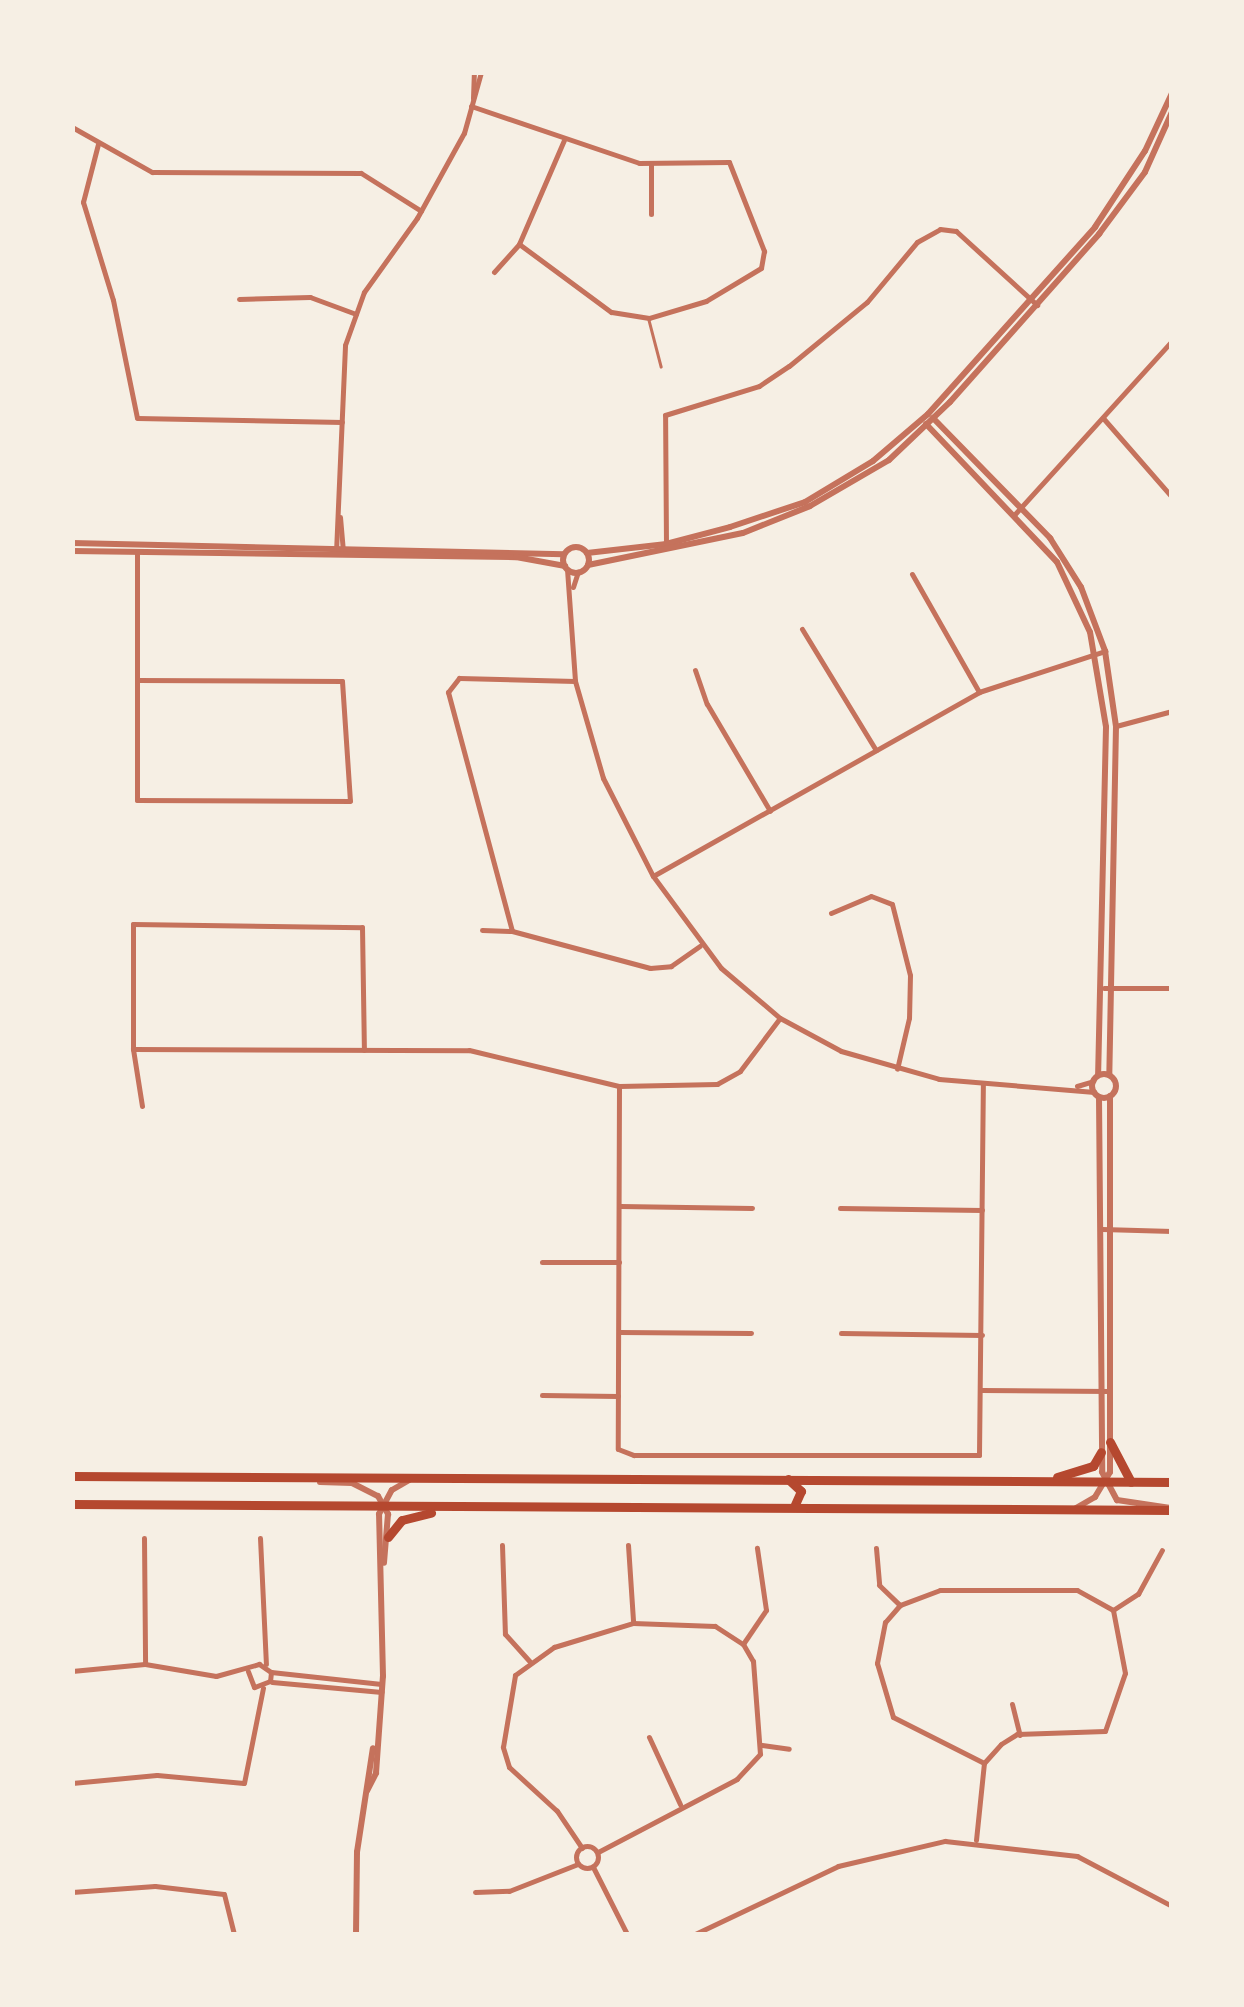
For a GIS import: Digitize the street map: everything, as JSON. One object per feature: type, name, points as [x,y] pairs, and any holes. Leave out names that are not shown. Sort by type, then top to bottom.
[{"type":"main road","points":[[1110,1442],[1131,1482]]},
{"type":"main road","points":[[1040,1481],[1093,1466],[1101,1452]]},
{"type":"main road","points":[[72,1476],[1172,1482]]},
{"type":"main road","points":[[788,1479],[802,1497],[792,1508]]},
{"type":"main road","points":[[72,1506],[93,1503],[1172,1509]]},
{"type":"main road","points":[[388,1537],[409,1518],[473,1508]]},
{"type":"street","points":[[473,98],[474,72]]},
{"type":"street","points":[[340,551],[346,345],[364,292],[421,211],[471,106],[481,72]]},
{"type":"street","points":[[928,419],[1119,194],[1172,93]]},
{"type":"street","points":[[471,106],[564,140],[651,164],[729,162],[764,260],[754,274],[717,296],[649,318],[610,312],[520,244]]},
{"type":"street","points":[[572,590],[578,572],[588,565],[666,547],[804,502],[873,461],[928,419],[1037,305],[1145,172],[1172,112]]},
{"type":"street","points":[[72,126],[152,172],[362,173],[421,211]]},
{"type":"street","points":[[494,272],[520,244],[564,140]]},
{"type":"street","points":[[98,144],[83,202],[113,300],[138,418],[342,422]]},
{"type":"street","points":[[650,214],[651,164]]},
{"type":"street","points":[[666,547],[665,415],[760,386],[867,302],[917,242],[940,229],[956,231],[1037,305]]},
{"type":"street","points":[[239,299],[310,298],[356,314]]},
{"type":"street","points":[[1014,515],[1172,340]]},
{"type":"street","points":[[1103,418],[1172,497]]},
{"type":"street","points":[[928,419],[1022,507],[1072,569],[1105,651],[1116,726],[1108,988],[1096,1078],[1105,1391],[1110,1442],[1106,1482],[1096,1497],[1070,1510]]},
{"type":"street","points":[[928,419],[1066,577],[1096,654],[1106,727],[1109,1075],[1116,1087],[1110,1096],[1111,1229],[1101,1452],[1106,1482],[1116,1500],[1172,1509]]},
{"type":"street","points":[[72,547],[564,554],[577,547],[587,553],[666,547]]},
{"type":"street","points":[[136,680],[342,681],[350,801],[137,800],[136,680],[137,549]]},
{"type":"street","points":[[340,551],[516,556],[578,572]]},
{"type":"street","points":[[587,553],[588,565]]},
{"type":"street","points":[[564,554],[572,590],[575,680],[603,778],[653,876],[700,946],[780,1018],[841,1051],[897,1069],[983,1084],[1074,1087],[1110,1096]]},
{"type":"street","points":[[912,574],[979,692]]},
{"type":"street","points":[[802,629],[876,750]]},
{"type":"street","points":[[653,876],[979,692],[1105,651]]},
{"type":"street","points":[[695,670],[770,811]]},
{"type":"street","points":[[512,930],[448,692],[459,678],[575,680]]},
{"type":"street","points":[[1106,727],[1172,711]]},
{"type":"street","points":[[831,914],[871,896],[892,904],[910,975],[909,1018],[897,1069]]},
{"type":"street","points":[[142,1106],[133,1050],[133,924],[362,927],[364,1050]]},
{"type":"street","points":[[482,930],[512,930],[650,968],[671,966],[700,946]]},
{"type":"street","points":[[1108,988],[1172,988]]},
{"type":"street","points":[[133,1050],[468,1050],[619,1086],[717,1084],[740,1070],[780,1018]]},
{"type":"street","points":[[1074,1087],[1109,1075]]},
{"type":"street","points":[[619,1086],[618,1449],[634,1455],[979,1455],[983,1084]]},
{"type":"street","points":[[619,1206],[752,1208]]},
{"type":"street","points":[[840,1208],[982,1210]]},
{"type":"street","points":[[1102,1229],[1172,1231]]},
{"type":"street","points":[[542,1262],[619,1262]]},
{"type":"street","points":[[618,1332],[751,1332]]},
{"type":"street","points":[[841,1332],[982,1335]]},
{"type":"street","points":[[981,1390],[1105,1391]]},
{"type":"street","points":[[542,1395],[618,1396]]},
{"type":"street","points":[[280,1475],[363,1486],[383,1507],[388,1537],[384,1563]]},
{"type":"street","points":[[356,1934],[357,1852],[382,1688],[383,1507],[400,1483],[422,1476]]},
{"type":"street","points":[[144,1538],[144,1664]]},
{"type":"street","points":[[260,1538],[262,1650],[270,1682]]},
{"type":"street","points":[[502,1545],[505,1634],[529,1661]]},
{"type":"street","points":[[628,1545],[633,1623]]},
{"type":"street","points":[[743,1644],[766,1610],[757,1548]]},
{"type":"street","points":[[876,1548],[879,1585],[900,1605]]},
{"type":"street","points":[[1114,1610],[1138,1594],[1162,1550]]},
{"type":"street","points":[[984,1763],[892,1717],[877,1663],[885,1622],[900,1605],[940,1590],[1077,1590],[1114,1610]]},
{"type":"street","points":[[976,1840],[984,1763],[1020,1735],[1105,1731],[1124,1673],[1114,1610]]},
{"type":"street","points":[[598,1852],[582,1848],[557,1811],[509,1766],[507,1695],[529,1661],[633,1623],[715,1626],[743,1644],[753,1661],[762,1745],[754,1766],[737,1779],[680,1804],[598,1852],[593,1867],[627,1934]]},
{"type":"street","points":[[233,1675],[248,1671],[262,1650]]},
{"type":"street","points":[[72,1672],[144,1664],[233,1675],[248,1681],[258,1700]]},
{"type":"street","points":[[254,1664],[382,1688]]},
{"type":"street","points":[[248,1671],[248,1681]]},
{"type":"street","points":[[72,1783],[157,1775],[244,1783],[258,1700],[270,1682],[382,1688]]},
{"type":"street","points":[[254,1688],[263,1688]]},
{"type":"street","points":[[1012,1704],[1020,1735]]},
{"type":"street","points":[[649,1737],[680,1804]]},
{"type":"street","points":[[762,1745],[789,1749]]},
{"type":"street","points":[[695,1934],[709,1932],[838,1866],[894,1850],[976,1840],[1076,1856],[1172,1906]]},
{"type":"street","points":[[578,1864],[582,1848]]},
{"type":"street","points":[[474,1892],[509,1890],[578,1864],[593,1867]]},
{"type":"street","points":[[72,1892],[155,1886],[224,1894],[234,1934]]},
{"type":"lane","points":[[649,318],[661,366]]}]
